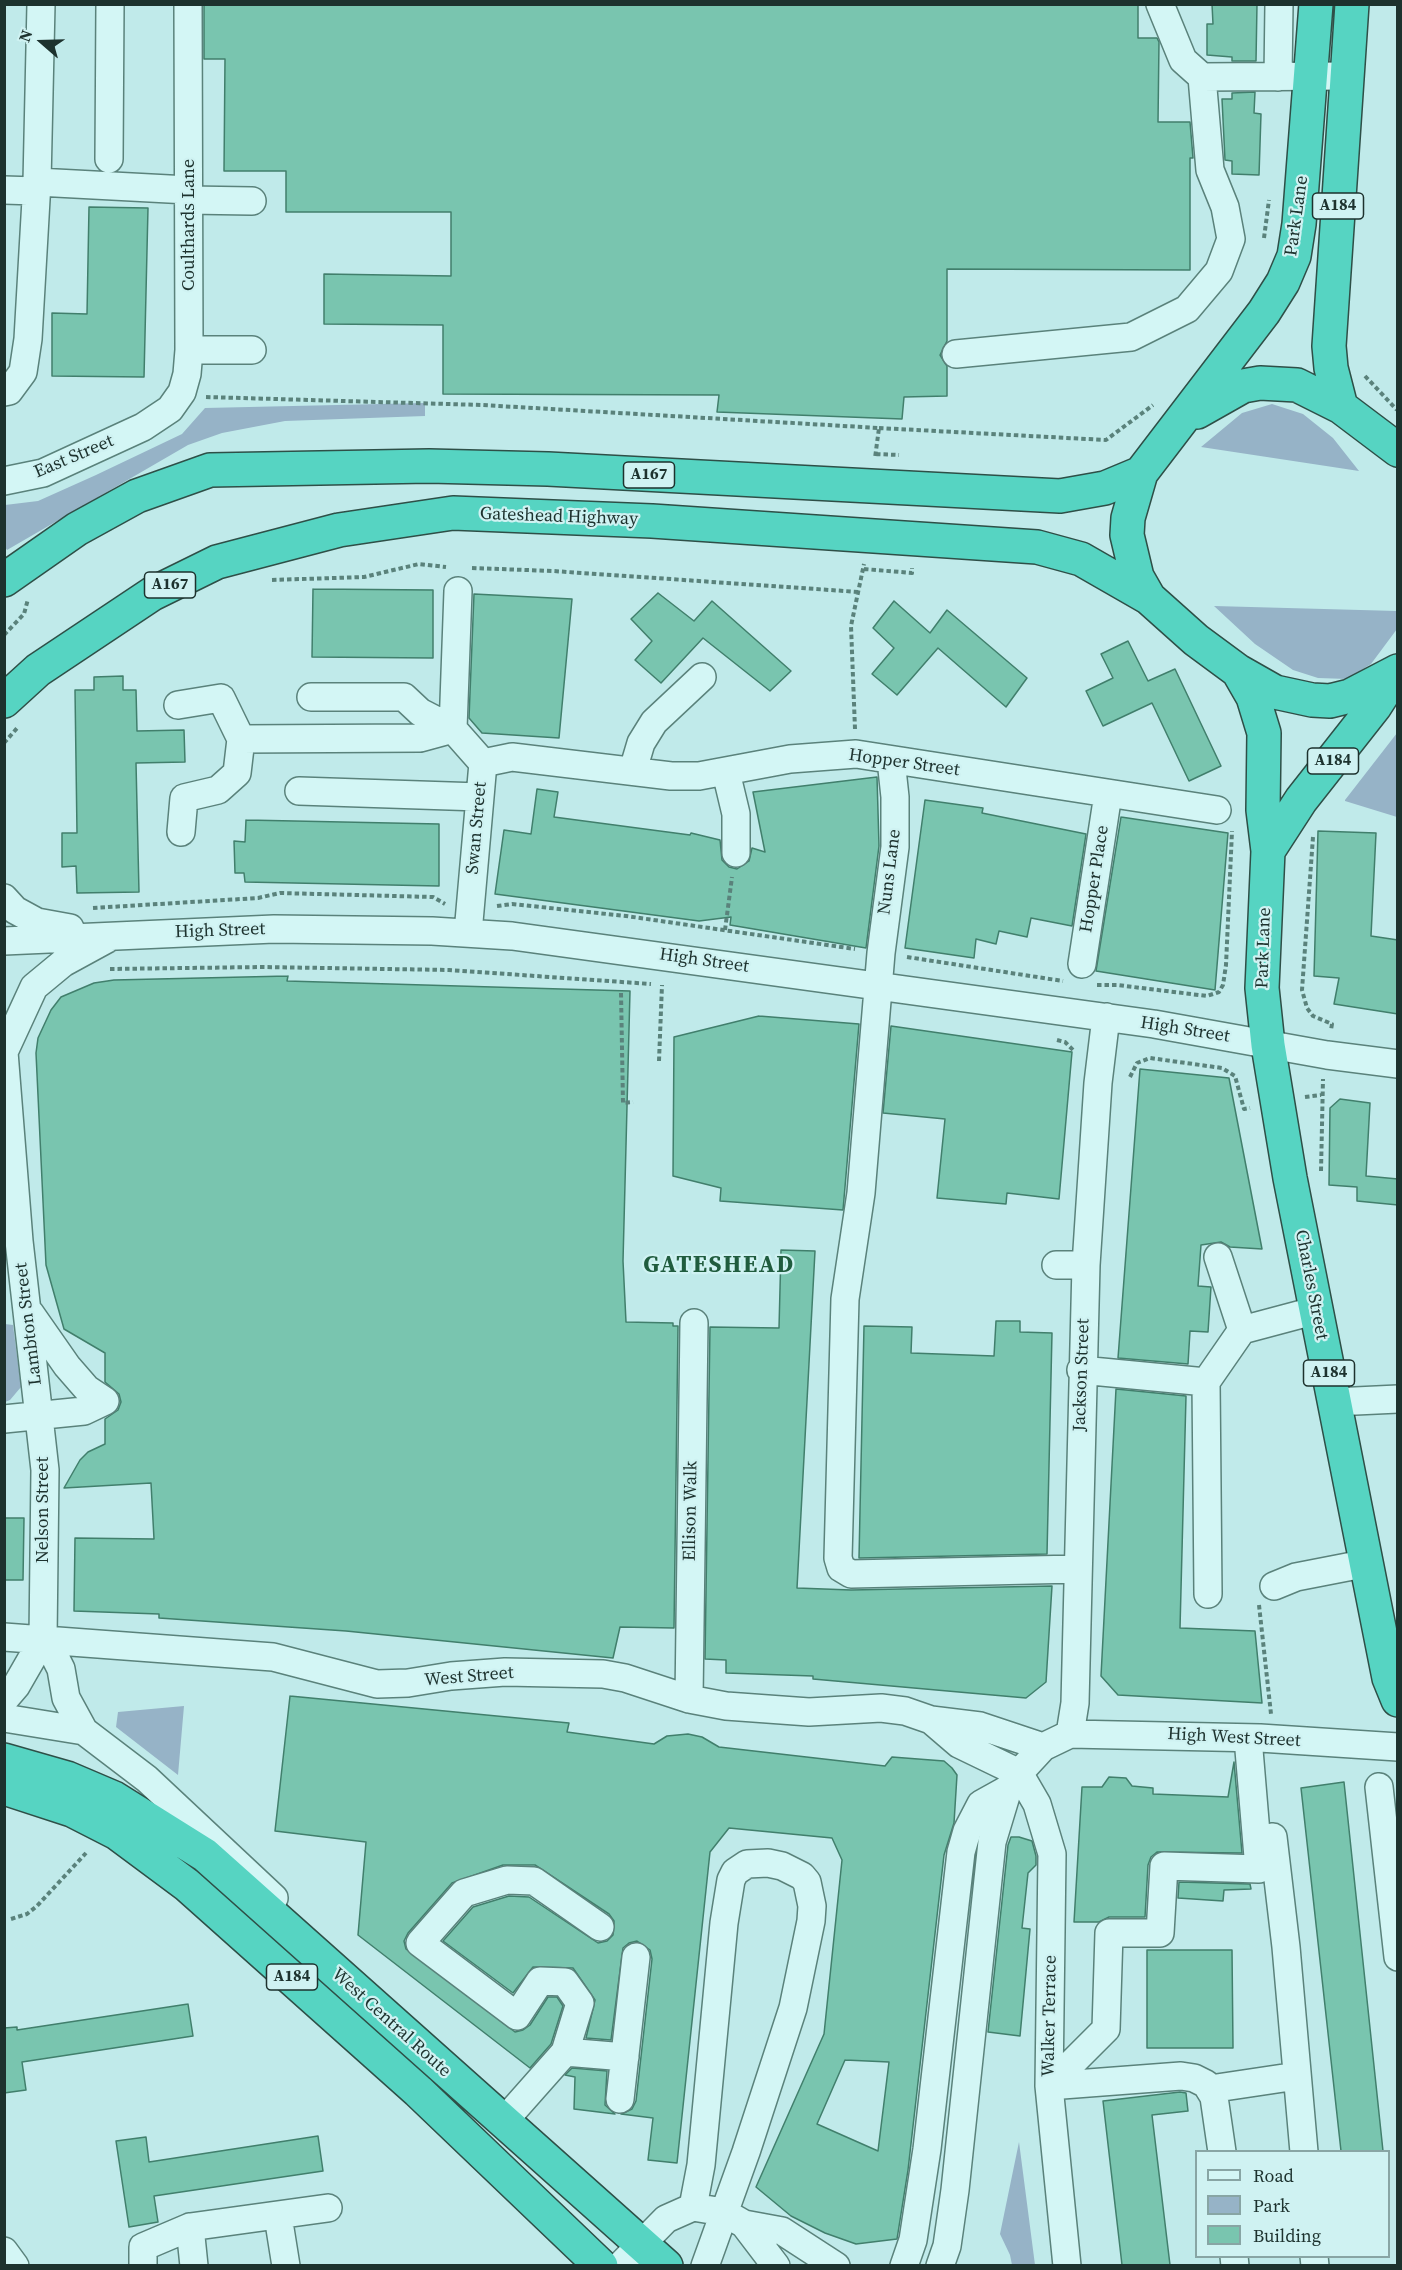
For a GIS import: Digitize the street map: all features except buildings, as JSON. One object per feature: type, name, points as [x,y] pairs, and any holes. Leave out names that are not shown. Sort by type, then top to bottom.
[{"type":"highway","name":"Park Lane","points":[[1316,4],[1299,224],[1294,256],[1283,282],[1264,312],[1141,473],[1128,518],[1127,535],[1137,577],[1149,598],[1196,640],[1238,671],[1275,692],[1312,700],[1330,701],[1350,696],[1397,671]]},
{"type":"highway","name":"Park Lane","points":[[1341,407],[1330,368],[1329,346],[1352,4]]},
{"type":"highway","name":"Park Lane","points":[[1177,428],[1224,395],[1243,386],[1260,383],[1297,385],[1341,407],[1398,450]]},
{"type":"highway","name":"A167","points":[[13,585],[76,529],[137,496],[210,470],[407,466],[548,469],[1060,496],[1105,488],[1141,473]]},
{"type":"highway","name":"Gateshead Highway","points":[[15,710],[38,670],[152,594],[217,562],[339,530],[453,513],[664,522],[1037,547],[1081,559],[1149,598]]},
{"type":"highway","name":"Park Lane","points":[[1238,671],[1253,697],[1264,733],[1263,810],[1268,850],[1262,988],[1268,1045]]},
{"type":"highway","name":"Park Lane","points":[[1268,850],[1301,800],[1375,706],[1397,671]]},
{"type":"highway","name":"Charles Street","points":[[1268,1045],[1334,1402],[1368,1563],[1389,1678],[1398,1700]]},
{"type":"highway","name":"West Central Route","points":[[4,1760],[67,1778],[114,1798],[147,1816],[213,1862],[503,2122],[633,2258],[666,2265]]},
{"type":"highway","name":"West Central Route","points":[[4,1788],[72,1810],[117,1833],[187,1885],[417,2091],[546,2216],[601,2265]]},
{"type":"street","points":[[4,392],[9,391],[23,372],[28,339],[37,187],[41,4]]},
{"type":"street","points":[[109,159],[111,4]]},
{"type":"street","name":"Coulthards Lane","points":[[182,393],[188,374],[189,350],[188,4]]},
{"type":"street","points":[[1160,4],[1183,60],[1202,77],[1347,76]]},
{"type":"street","points":[[1278,76],[1279,4]]},
{"type":"street","points":[[956,354],[1131,337],[1187,309],[1219,271],[1231,238],[1225,207],[1210,170],[1202,77]]},
{"type":"street","points":[[4,190],[37,187],[188,195],[252,201]]},
{"type":"street","points":[[189,350],[252,350]]},
{"type":"street","name":"East Street","points":[[4,482],[43,473],[142,427],[170,409],[182,393]]},
{"type":"street","points":[[453,729],[459,575]]},
{"type":"street","points":[[633,770],[641,743],[654,722],[702,677]]},
{"type":"street","points":[[311,698],[404,697],[420,712],[453,729]]},
{"type":"street","points":[[178,705],[221,698],[241,739],[237,773],[218,790],[184,798],[181,831]]},
{"type":"street","points":[[241,739],[420,738],[453,729]]},
{"type":"street","name":"Swan Street","points":[[453,729],[483,763],[468,933]]},
{"type":"street","name":"Hopper Street","points":[[483,763],[512,758],[671,776],[699,776],[790,759],[856,754],[1217,810]]},
{"type":"street","name":"Nuns Lane","points":[[891,760],[896,821],[878,985],[861,1193],[845,1299],[838,1558],[841,1568],[851,1574],[1077,1569]]},
{"type":"street","points":[[726,772],[736,814],[736,853]]},
{"type":"street","points":[[299,791],[480,797]]},
{"type":"street","name":"Hopper Place","points":[[1080,976],[1108,794]]},
{"type":"street","points":[[4,898],[15,910],[37,922],[116,934]]},
{"type":"street","name":"High Street","points":[[4,941],[116,934],[274,929],[468,933],[588,945],[1106,1017],[1203,1031],[1268,1045],[1398,1064]]},
{"type":"street","points":[[4,1052],[34,987],[63,963],[116,934]]},
{"type":"street","name":"Jackson Street","points":[[1070,1734],[1075,1703],[1081,1370],[1086,1265],[1097,1095],[1106,1017]]},
{"type":"street","name":"Lambton Street","points":[[4,1052],[19,1241],[40,1417]]},
{"type":"street","points":[[1218,1257],[1242,1330]]},
{"type":"street","points":[[1056,1265],[1086,1265]]},
{"type":"street","points":[[4,1419],[84,1411],[105,1401],[87,1389],[67,1366],[27,1309]]},
{"type":"street","points":[[1208,1594],[1206,1382],[1242,1330],[1317,1310]]},
{"type":"street","name":"Ellison Walk","points":[[688,1699],[693,1323]]},
{"type":"street","points":[[1081,1370],[1206,1382]]},
{"type":"street","points":[[1334,1402],[1398,1399]]},
{"type":"street","points":[[45,1470],[66,1429],[84,1411]]},
{"type":"street","name":"Nelson Street","points":[[40,1417],[45,1470],[43,1639]]},
{"type":"street","points":[[1274,1586],[1296,1577],[1368,1563]]},
{"type":"street","name":"West Street","points":[[4,1637],[273,1657],[361,1682],[377,1684],[408,1683],[451,1676],[505,1672],[603,1674],[626,1678],[688,1699],[726,1706],[809,1712],[881,1708],[905,1711],[931,1720],[980,1726],[1043,1747]]},
{"type":"street","points":[[4,1700],[16,1686],[43,1639],[55,1657],[71,1710],[84,1731],[147,1779],[262,1884],[354,1990]]},
{"type":"street","points":[[4,1718],[84,1731]]},
{"type":"street","name":"West Street","points":[[931,1720],[959,1744],[1013,1781]]},
{"type":"street","points":[[904,2265],[913,2240],[927,2149],[961,1852],[967,1831],[981,1804],[1013,1781],[1043,1747],[1070,1734]]},
{"type":"street","name":"High West Street","points":[[1070,1734],[1260,1738],[1398,1747]]},
{"type":"street","points":[[1260,1738],[1286,1947],[1304,2150]]},
{"type":"street","points":[[1048,2086],[1106,2029],[1109,1933],[1160,1933],[1164,1866],[1259,1869],[1260,1738]]},
{"type":"street","points":[[940,2265],[949,2236],[955,2190],[992,1842],[1013,1781]]},
{"type":"street","name":"Walker Terrace","points":[[1013,1781],[1037,1804],[1052,1854],[1048,2086],[1068,2265]]},
{"type":"street","points":[[1379,1787],[1398,1957]]},
{"type":"street","points":[[693,2207],[701,2165],[724,1923],[731,1880],[735,1872],[747,1864],[768,1863],[793,1870],[807,1882],[812,1906],[811,1921],[792,2008],[746,2152],[734,2218],[705,2265]]},
{"type":"street","points":[[503,2122],[565,2052],[580,2003],[565,1982],[540,1981],[517,2016],[420,1943],[464,1893],[507,1880],[534,1881],[600,1927]]},
{"type":"street","points":[[620,2099],[636,1957]]},
{"type":"street","points":[[565,2052],[625,2057]]},
{"type":"street","points":[[1048,2086],[1181,2076],[1194,2078],[1210,2089],[1217,2111],[1221,2150]]},
{"type":"street","points":[[1210,2089],[1297,2076]]},
{"type":"street","points":[[633,2258],[666,2219],[693,2207],[782,2231],[836,2265]]},
{"type":"street","points":[[143,2265],[143,2247],[190,2227],[328,2208]]},
{"type":"street","points":[[278,2216],[286,2265]]},
{"type":"street","points":[[734,2218],[777,2265]]},
{"type":"street","points":[[190,2227],[194,2265]]},
{"type":"street","points":[[4,2251],[15,2265]]},
{"type":"path","points":[[182,393],[230,399],[482,405],[879,428],[876,454]]},
{"type":"path","points":[[270,580],[364,577],[419,564],[459,575],[553,571],[859,592]]},
{"type":"path","points":[[856,754],[851,626],[864,569]]},
{"type":"path","points":[[4,635],[28,605],[28,599],[13,585]]},
{"type":"path","points":[[4,742],[15,710]]},
{"type":"path","points":[[1026,974],[1080,976],[1207,996],[1219,992],[1223,985],[1226,965],[1234,811],[1217,810]]},
{"type":"path","points":[[1314,834],[1302,990],[1307,1008],[1313,1016],[1332,1024]]},
{"type":"path","points":[[725,930],[736,853]]},
{"type":"path","points":[[103,969],[449,970],[674,987]]},
{"type":"path","points":[[659,1061],[662,985]]},
{"type":"path","points":[[621,993],[623,1103],[633,1102]]},
{"type":"path","points":[[1053,1039],[1071,1047],[1077,1060]]},
{"type":"path","points":[[1130,1077],[1137,1063],[1150,1058],[1222,1068],[1235,1076],[1244,1109],[1322,1094]]},
{"type":"path","points":[[1260,1738],[1259,1595],[1274,1586]]},
{"type":"path","points":[[11,1919],[27,1914],[37,1906],[86,1852]]},
{"type":"green space","points":[[425,403],[425,416],[285,421],[222,433],[188,445],[7,550],[5,547],[5,505],[38,501],[182,434],[205,408]]},
{"type":"green space","points":[[1272,404],[1303,414],[1333,438],[1359,471],[1201,447],[1242,413]]},
{"type":"green space","points":[[1214,606],[1397,611],[1397,629],[1371,664],[1347,679],[1318,678],[1293,670],[1255,644]]},
{"type":"green space","points":[[1397,733],[1397,817],[1345,801],[1345,800]]},
{"type":"green space","points":[[5,1324],[13,1325],[21,1387],[10,1400],[5,1402]]},
{"type":"green space","points":[[184,1706],[178,1775],[116,1727],[118,1712]]},
{"type":"green space","points":[[1019,2142],[1035,2265],[1012,2265],[1000,2234]]},
{"type":"district","name":"GATESHEAD","points":[[719,1266]]}]
